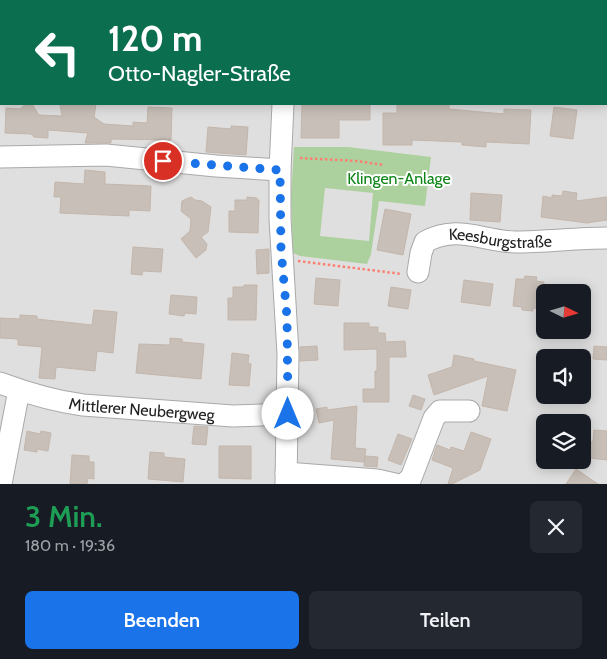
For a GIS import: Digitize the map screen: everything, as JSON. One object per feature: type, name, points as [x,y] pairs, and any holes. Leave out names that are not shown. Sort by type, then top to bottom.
[{"type":"street","points":[[283,105],[280,170],[282,260],[287,317],[288,414],[286,478],[377,480],[395,484]]},
{"type":"street","points":[[0,157],[106,155],[216,166],[280,170]]},
{"type":"street","name":"Keesburgstraße","points":[[418,272],[421,253],[426,242],[445,233],[461,233],[512,242],[551,242],[607,238]]},
{"type":"street","points":[[1,484],[10,386]]},
{"type":"street","name":"Mittlerer Neubergweg","points":[[10,386],[64,403],[83,405],[233,416],[288,414]]},
{"type":"street","points":[[404,484],[411,478],[434,418],[434,410],[469,411]]},
{"type":"path","points":[[300,158],[357,161],[384,165]]},
{"type":"path","points":[[282,260],[295,260],[405,275],[418,272]]},
{"type":"shaded area","points":[[0,105],[607,105],[607,484],[0,484]]},
{"type":"green space","name":"Klingen-Anlage","points":[[294,147],[348,147],[431,157],[425,206],[379,201],[371,254],[367,264],[300,256],[293,253],[291,196]],"holes":[[[325,188],[373,193],[369,241],[320,236]]]},
{"type":"building","points":[[25,105],[33,105],[39,115],[62,116],[60,105],[96,105],[94,117],[104,124],[133,126],[133,122],[147,123],[148,107],[172,108],[171,140],[111,139],[111,143],[85,143],[88,133],[48,130],[48,138],[34,137],[31,134],[5,133],[6,108],[20,109]]},
{"type":"building","points":[[302,105],[370,105],[370,120],[339,120],[339,138],[301,138]]},
{"type":"building","points":[[397,105],[449,105],[449,109],[504,114],[504,109],[531,110],[529,144],[486,142],[486,147],[462,145],[462,142],[412,140],[412,145],[383,145],[383,113],[397,113]]},
{"type":"building","points":[[554,107],[577,110],[573,139],[550,136]]},
{"type":"building","points":[[231,126],[248,127],[246,155],[206,152],[208,127],[231,129]]},
{"type":"building","points":[[85,170],[105,172],[105,184],[151,186],[150,211],[129,210],[129,216],[60,213],[61,197],[54,197],[55,182],[84,184]]},
{"type":"building","points":[[563,191],[577,193],[576,201],[607,197],[607,220],[587,223],[541,217],[543,196],[552,198],[552,195],[562,196]]},
{"type":"building","points":[[471,193],[502,195],[500,222],[470,220]]},
{"type":"building","points":[[191,197],[211,207],[208,232],[201,237],[207,244],[206,250],[196,258],[181,239],[190,231],[191,219],[181,211],[182,201]]},
{"type":"building","points":[[247,197],[259,200],[258,233],[229,232],[229,211],[235,211],[235,200],[247,200]]},
{"type":"building","points":[[385,209],[411,214],[403,255],[377,250]]},
{"type":"building","points":[[133,247],[163,249],[161,272],[143,271],[142,275],[131,274]]},
{"type":"building","points":[[269,249],[269,273],[257,274],[256,250]]},
{"type":"building","points":[[525,276],[537,277],[536,281],[544,282],[544,284],[536,284],[536,308],[533,308],[533,311],[522,310],[522,307],[513,306],[516,279],[524,279]]},
{"type":"building","points":[[316,278],[340,280],[338,306],[314,304]]},
{"type":"building","points":[[464,280],[493,284],[490,306],[461,302]]},
{"type":"building","points":[[244,285],[257,285],[256,320],[228,320],[228,298],[233,298],[233,287],[244,287]]},
{"type":"building","points":[[391,287],[411,290],[408,309],[388,306]]},
{"type":"building","points":[[171,295],[197,297],[196,314],[185,313],[184,316],[169,314]]},
{"type":"building","points":[[94,310],[117,312],[113,353],[97,351],[95,371],[56,367],[55,379],[39,378],[42,347],[18,345],[18,339],[0,338],[0,318],[20,319],[20,315],[37,316],[37,319],[92,325]]},
{"type":"building","points":[[344,323],[369,323],[369,327],[378,327],[378,333],[385,333],[386,342],[405,341],[406,357],[389,357],[389,402],[363,402],[363,389],[375,389],[377,349],[344,350]]},
{"type":"building","points":[[170,338],[182,339],[182,342],[204,344],[201,379],[136,373],[139,344],[170,345]]},
{"type":"building","points":[[317,346],[318,360],[300,361],[300,347]]},
{"type":"building","points":[[594,346],[607,347],[607,360],[593,359]]},
{"type":"building","points":[[232,353],[249,355],[248,363],[251,364],[249,386],[229,385]]},
{"type":"building","points":[[454,355],[516,370],[507,411],[482,406],[488,376],[434,395],[428,375],[452,367]]},
{"type":"building","points":[[413,395],[425,399],[421,410],[409,406]]},
{"type":"building","points":[[357,406],[355,448],[366,449],[364,462],[331,459],[334,420],[319,423],[316,409],[327,407],[327,410]]},
{"type":"building","points":[[194,426],[208,427],[206,445],[192,444]]},
{"type":"building","points":[[594,430],[607,431],[607,460],[591,458],[591,442],[593,442]]},
{"type":"building","points":[[27,431],[40,434],[41,431],[51,433],[48,451],[37,449],[37,452],[24,450]]},
{"type":"building","points":[[471,432],[491,439],[480,470],[452,484],[448,484],[453,468],[432,460],[437,445],[450,450],[451,447],[464,451]]},
{"type":"building","points":[[398,434],[412,439],[401,465],[388,460]]},
{"type":"building","points":[[219,446],[251,446],[251,479],[219,478]]},
{"type":"building","points":[[150,452],[164,453],[164,457],[185,459],[183,482],[148,479]]},
{"type":"building","points":[[72,455],[89,456],[89,462],[94,462],[94,479],[88,478],[87,484],[70,484]]},
{"type":"building","points":[[365,456],[378,457],[377,467],[364,466]]},
{"type":"building","points":[[576,469],[598,484],[566,484]]},
{"type":"route","points":[[163,161],[280,170],[281,249],[287,317],[288,414]]}]
